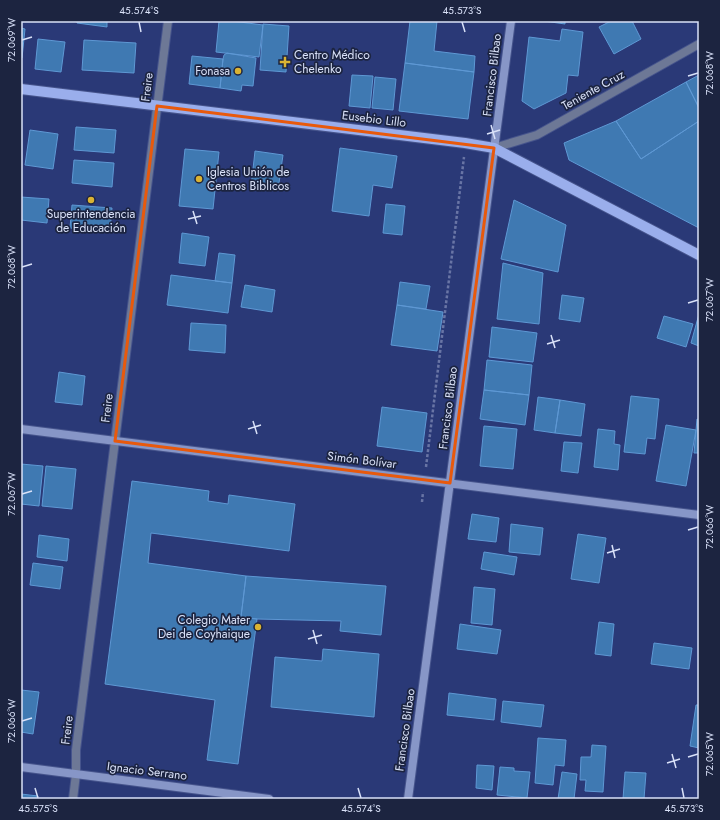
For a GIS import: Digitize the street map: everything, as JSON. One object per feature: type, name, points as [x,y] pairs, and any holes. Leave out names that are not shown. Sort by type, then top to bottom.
[{"type":"main road","name":"Eusebio Lillo","points":[[21,89],[466,143],[494,148],[699,255]]},
{"type":"street","name":"Freire","points":[[73,799],[76,774],[76,750],[168,21]]},
{"type":"street","name":"Francisco Bilbao","points":[[408,799],[511,21]]},
{"type":"street","name":"Teniente Cruz","points":[[494,148],[537,135],[699,44]]},
{"type":"street","name":"Simón Bolívar","points":[[21,429],[699,515]]},
{"type":"street","name":"Ignacio Serrano","points":[[21,767],[269,799]]},
{"type":"path","points":[[422,502],[466,143]]},
{"type":"highlighted area","points":[[157,106],[494,148],[450,483],[115,441]]},
{"type":"building","points":[[77,21],[107,21],[107,27],[77,23]]},
{"type":"building","points":[[219,21],[263,25],[259,57],[216,52]]},
{"type":"building","points":[[410,21],[437,21],[434,51],[475,56],[474,72],[405,63]]},
{"type":"building","points":[[544,21],[565,21],[565,24]]},
{"type":"building","points":[[611,21],[632,21],[641,39],[614,54],[599,27]]},
{"type":"building","points":[[263,24],[289,26],[286,72],[260,70]]},
{"type":"building","points":[[21,28],[25,29],[22,58],[21,58]]},
{"type":"building","points":[[562,29],[583,32],[578,76],[568,75],[566,93],[534,109],[522,101],[529,37],[560,41]]},
{"type":"building","points":[[38,39],[65,42],[61,72],[35,69]]},
{"type":"building","points":[[84,40],[136,43],[134,73],[82,70]]},
{"type":"building","name":"Fonasa","points":[[227,53],[256,58],[253,86],[242,85],[241,91],[220,88],[223,59],[224,55]]},
{"type":"building","points":[[192,56],[223,59],[220,88],[189,84]]},
{"type":"building","points":[[405,63],[474,72],[468,119],[399,111]]},
{"type":"building","points":[[352,75],[373,76],[370,108],[349,106]]},
{"type":"building","points":[[699,75],[699,108],[686,82]]},
{"type":"building","points":[[375,77],[396,79],[393,110],[372,108]]},
{"type":"building","points":[[686,82],[699,108],[699,121],[641,159],[616,121]]},
{"type":"building","points":[[616,121],[641,159],[699,121],[699,228],[569,160],[564,143]]},
{"type":"building","points":[[76,127],[116,130],[114,153],[74,150]]},
{"type":"building","points":[[30,130],[58,134],[53,169],[25,165]]},
{"type":"building","points":[[340,148],[397,156],[392,188],[373,185],[369,216],[332,211]]},
{"type":"building","name":"Iglesia Unión de Centros Biblicos","points":[[185,149],[219,152],[213,209],[179,206]]},
{"type":"building","points":[[255,151],[283,155],[278,190],[251,187]]},
{"type":"building","points":[[74,160],[114,163],[112,187],[72,183]]},
{"type":"building","points":[[21,197],[49,199],[47,223],[21,220]]},
{"type":"building","points":[[514,200],[566,225],[558,272],[501,259]]},
{"type":"building","points":[[386,204],[405,206],[402,235],[383,233]]},
{"type":"building","points":[[72,205],[112,208],[110,231],[70,228]]},
{"type":"building","points":[[182,233],[209,237],[205,266],[179,263]]},
{"type":"building","points":[[219,253],[235,255],[232,283],[215,281]]},
{"type":"building","points":[[503,263],[543,273],[539,324],[497,319]]},
{"type":"building","points":[[171,275],[232,283],[228,313],[167,305]]},
{"type":"building","points":[[400,282],[430,286],[426,309],[397,305]]},
{"type":"building","points":[[245,285],[275,290],[272,312],[241,307]]},
{"type":"building","points":[[562,295],[584,298],[580,322],[559,319]]},
{"type":"building","points":[[397,305],[443,312],[437,351],[391,345]]},
{"type":"building","points":[[699,314],[699,346],[691,343]]},
{"type":"building","points":[[664,316],[693,324],[686,347],[657,338]]},
{"type":"building","points":[[191,323],[226,325],[225,353],[189,350]]},
{"type":"building","points":[[492,327],[537,333],[533,362],[489,357]]},
{"type":"building","points":[[487,360],[532,365],[529,395],[484,390]]},
{"type":"building","points":[[59,372],[85,376],[82,405],[55,402]]},
{"type":"building","points":[[484,390],[529,395],[525,425],[480,419]]},
{"type":"building","points":[[631,396],[659,399],[655,439],[647,438],[645,454],[624,452]]},
{"type":"building","points":[[538,397],[560,400],[555,433],[534,430]]},
{"type":"building","points":[[560,400],[585,404],[581,436],[555,433]]},
{"type":"building","points":[[382,407],[427,413],[422,452],[377,446]]},
{"type":"building","points":[[697,419],[699,420],[699,453],[694,453]]},
{"type":"building","points":[[666,425],[696,430],[686,486],[656,481]]},
{"type":"building","points":[[484,426],[517,429],[513,469],[480,466]]},
{"type":"building","points":[[598,429],[615,431],[614,444],[620,445],[618,470],[594,467]]},
{"type":"building","points":[[564,442],[582,443],[578,473],[561,471]]},
{"type":"building","points":[[21,464],[43,466],[39,506],[21,504]]},
{"type":"building","points":[[46,466],[76,469],[72,509],[42,506]]},
{"type":"building","points":[[132,481],[209,491],[208,501],[228,504],[229,495],[295,504],[289,551],[151,533],[148,563],[246,576],[241,617],[257,619],[238,764],[207,760],[215,700],[105,684]]},
{"type":"building","points":[[472,514],[499,518],[496,542],[468,539]]},
{"type":"building","points":[[511,524],[543,528],[540,555],[509,552]]},
{"type":"building","points":[[578,534],[606,538],[599,583],[571,579]]},
{"type":"building","points":[[39,535],[69,539],[67,561],[37,557]]},
{"type":"building","points":[[484,552],[517,557],[514,575],[481,569]]},
{"type":"building","points":[[33,563],[63,567],[60,589],[30,585]]},
{"type":"building","points":[[246,576],[386,586],[381,635],[340,631],[341,621],[257,619],[241,617]]},
{"type":"building","points":[[474,587],[495,589],[492,625],[471,623]]},
{"type":"building","points":[[599,622],[614,624],[611,656],[595,654]]},
{"type":"building","points":[[460,624],[501,630],[497,654],[457,649]]},
{"type":"building","points":[[654,643],[692,648],[689,669],[651,664]]},
{"type":"building","points":[[323,649],[379,654],[374,717],[271,707],[275,657],[322,661]]},
{"type":"building","points":[[21,690],[39,692],[33,734],[21,732]]},
{"type":"building","points":[[449,693],[496,699],[494,720],[447,715]]},
{"type":"building","points":[[503,701],[544,705],[541,727],[501,722]]},
{"type":"building","points":[[696,705],[699,705],[699,748],[690,746]]},
{"type":"building","points":[[538,738],[566,740],[564,766],[555,765],[553,785],[535,783]]},
{"type":"building","points":[[592,745],[606,746],[603,792],[585,791],[586,780],[580,780],[581,757],[591,757]]},
{"type":"building","points":[[477,765],[494,766],[492,790],[476,788]]},
{"type":"building","points":[[500,767],[514,768],[514,771],[530,772],[527,798],[497,795]]},
{"type":"building","points":[[562,772],[577,774],[574,799],[558,799]]},
{"type":"building","points":[[625,772],[646,773],[644,799],[623,799]]},
{"type":"building","points":[[21,794],[38,796],[37,799],[21,799]]},
{"type":"place","name":"Centro Médico Chelenko","points":[[285,62]]},
{"type":"place","name":"Fonasa","points":[[238,71]]},
{"type":"place","name":"Iglesia Unión de Centros Biblicos","points":[[199,179]]},
{"type":"place","name":"Superintendencia de Educación","points":[[91,200]]},
{"type":"place","name":"Colegio Mater Dei de Coyhaique","points":[[258,627]]}]
